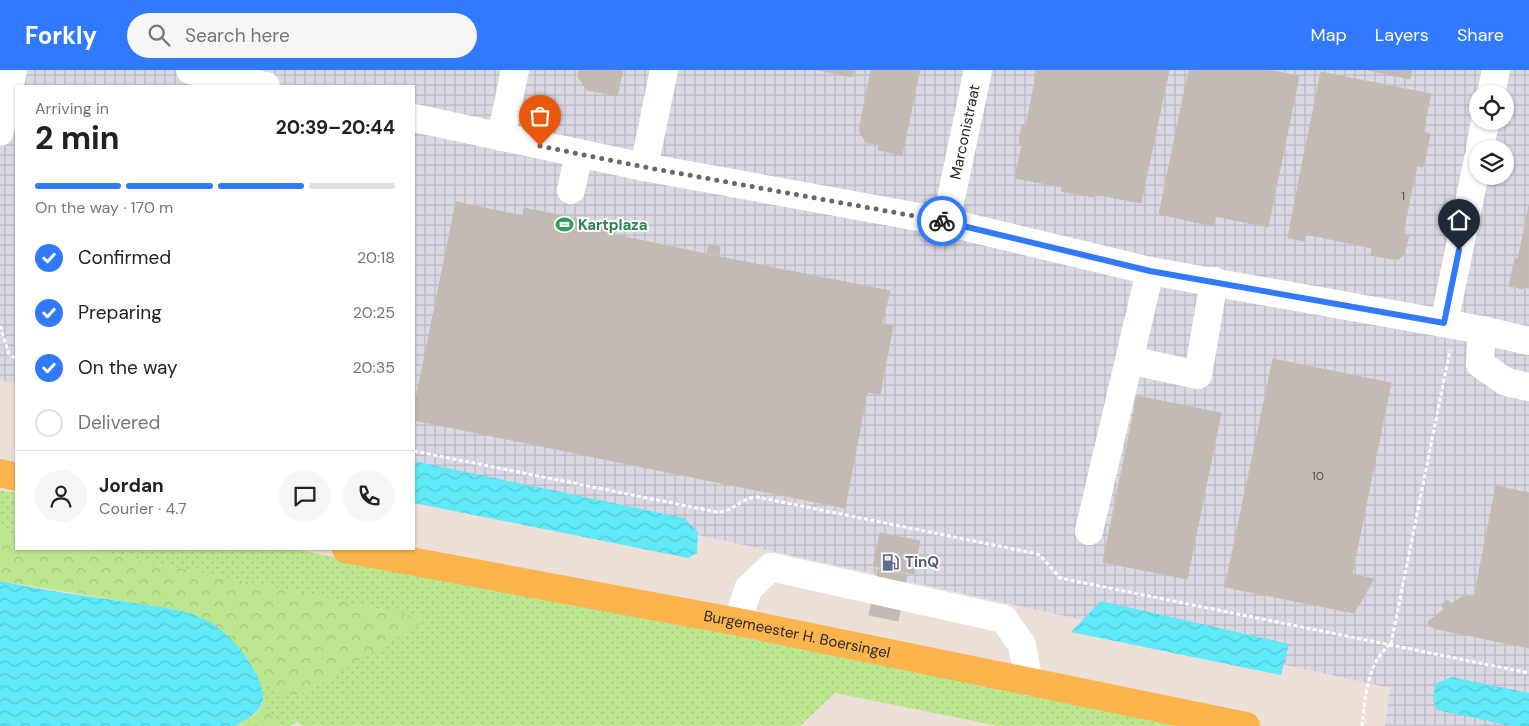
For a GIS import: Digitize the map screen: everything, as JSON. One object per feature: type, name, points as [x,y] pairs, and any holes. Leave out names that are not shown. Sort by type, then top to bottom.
[{"type":"main road","points":[[0,473],[15,477]]},
{"type":"main road","name":"Burgemeester H. Boersingel","points":[[351,550],[738,622],[1246,726]]},
{"type":"street","points":[[0,132],[13,70]]},
{"type":"street","points":[[190,70],[261,85]]},
{"type":"street","points":[[501,138],[515,70]]},
{"type":"street","points":[[644,167],[664,70]]},
{"type":"street","name":"Marconistraat","points":[[946,222],[978,70]]},
{"type":"street","points":[[1493,85],[1496,70]]},
{"type":"street","points":[[415,118],[644,167],[946,222],[1150,271],[1482,330],[1529,341]]},
{"type":"street","points":[[571,190],[579,154]]},
{"type":"street","points":[[1449,324],[1473,185]]},
{"type":"street","points":[[1089,531],[1150,271]]},
{"type":"street","points":[[1129,360],[1198,375],[1214,281]]},
{"type":"street","points":[[1482,330],[1480,364],[1506,382],[1529,387]]},
{"type":"street","points":[[738,622],[748,589],[771,567],[1004,619],[1022,646],[1029,682]]},
{"type":"path","points":[[1362,726],[1374,664],[1383,650],[1391,644],[1449,324]]},
{"type":"path","points":[[0,326],[9,354],[15,358]]},
{"type":"path","points":[[415,451],[717,512],[729,510],[749,498],[756,497],[1034,553],[1040,555],[1060,578],[1529,673]]},
{"type":"shaded area","points":[[0,70],[1529,70],[1529,726],[1385,726],[1390,688],[415,472],[415,85],[15,85],[15,384],[0,380]]},
{"type":"green space","points":[[0,490],[15,493],[15,534],[0,531]]},
{"type":"green space","points":[[0,531],[15,534],[15,550],[91,550],[428,619],[308,691],[292,696],[260,684],[254,669],[202,618],[172,609],[0,581]]},
{"type":"green space","points":[[91,550],[299,550],[1193,726],[999,726],[835,693],[800,726],[303,726],[297,722],[290,726],[278,726],[263,704],[260,684],[292,696],[308,691],[427,619]]},
{"type":"green space","points":[[263,704],[278,726],[234,726],[257,713]]},
{"type":"water","points":[[415,461],[684,518],[698,532],[697,553],[688,558],[415,503]]},
{"type":"water","points":[[0,581],[64,593],[165,608],[202,618],[227,635],[248,660],[262,688],[263,696],[260,708],[234,726],[0,726]]},
{"type":"water","points":[[1101,601],[1289,644],[1281,675],[1071,632]]},
{"type":"water","points":[[1452,677],[1529,693],[1529,726],[1512,726],[1437,710],[1433,700],[1435,684]]},
{"type":"building","points":[[579,70],[623,70],[617,96],[587,90],[578,77]]},
{"type":"building","points":[[818,70],[854,70],[852,77]]},
{"type":"building","points":[[871,70],[920,70],[916,88],[869,80]]},
{"type":"building","points":[[1037,70],[1169,70],[1141,203],[1094,194],[1093,197],[1061,191],[1062,187],[1015,178],[1022,144],[1019,143],[1022,125],[1026,126]]},
{"type":"building","points":[[1189,70],[1268,70],[1299,76],[1288,130],[1181,108]]},
{"type":"building","points":[[1368,70],[1412,70],[1410,79]]},
{"type":"building","points":[[1321,72],[1431,94],[1423,132],[1430,134],[1427,150],[1310,126]]},
{"type":"building","points":[[869,80],[916,88],[902,155],[878,150],[879,144],[867,143],[859,130]]},
{"type":"building","points":[[1181,108],[1288,130],[1268,227],[1215,216],[1213,226],[1159,214]]},
{"type":"building","points":[[1310,126],[1427,150],[1423,167],[1417,166],[1409,203],[1299,180]]},
{"type":"building","points":[[1299,180],[1409,203],[1403,234],[1409,235],[1404,254],[1399,259],[1393,259],[1371,255],[1372,248],[1306,234],[1304,241],[1288,238]]},
{"type":"building","points":[[456,202],[523,216],[524,208],[608,225],[607,233],[725,258],[681,475],[415,420],[415,404]]},
{"type":"building","points":[[1529,206],[1529,288],[1523,287],[1523,289],[1509,286],[1515,259],[1518,259]]},
{"type":"building","points":[[709,244],[720,247],[719,255],[707,253]]},
{"type":"building","points":[[725,258],[890,291],[882,323],[893,326],[880,394],[867,392],[845,508],[681,475]]},
{"type":"building","points":[[1273,359],[1391,383],[1352,574],[1374,579],[1354,613],[1225,587]]},
{"type":"building","points":[[1137,396],[1221,413],[1187,579],[1103,562]]},
{"type":"building","points":[[1496,486],[1529,493],[1529,648],[1437,629],[1429,626],[1428,622],[1444,609],[1441,605],[1448,600],[1451,604],[1465,595],[1474,597]]},
{"type":"building","points":[[880,533],[920,541],[913,574],[873,566]]},
{"type":"building","points":[[878,569],[907,575],[898,621],[869,615]]},
{"type":"way so far","points":[[540,146],[644,167],[942,221]]},
{"type":"place","name":"Kartplaza","points":[[564,225]]},
{"type":"place","name":"TinQ","points":[[891,562]]},
{"type":"route","points":[[942,221],[1150,271],[1444,323],[1459,250]]}]
